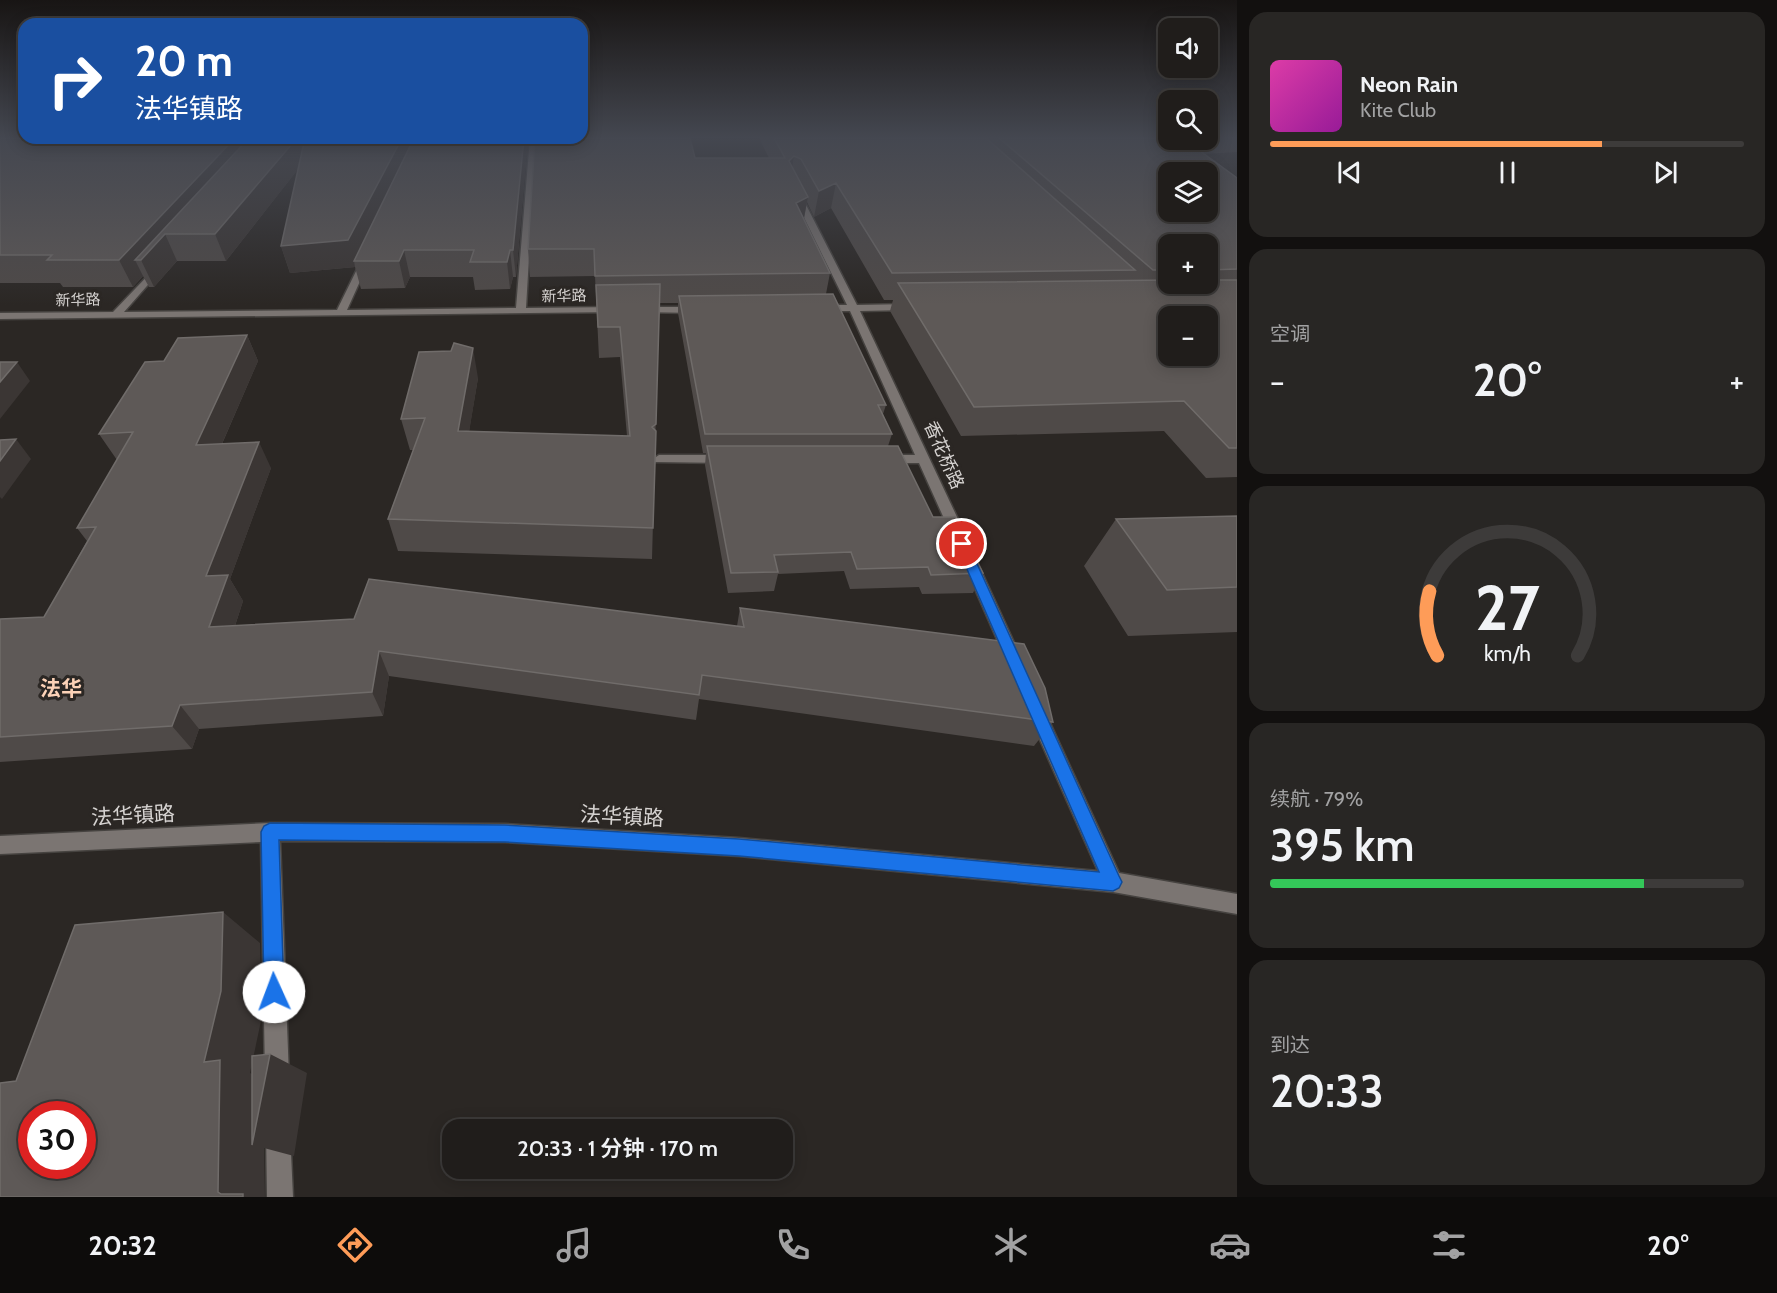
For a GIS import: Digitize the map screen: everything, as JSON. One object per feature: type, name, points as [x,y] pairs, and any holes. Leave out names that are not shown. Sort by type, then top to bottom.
[{"type":"street","points":[[521,311],[529,194]]},
{"type":"street","name":"香花桥路","points":[[796,194],[854,308],[925,459],[1021,676]]},
{"type":"street","points":[[340,313],[369,252]]},
{"type":"street","points":[[116,315],[163,261]]},
{"type":"street","points":[[806,309],[920,307]]},
{"type":"street","name":"新华路","points":[[0,316],[711,310]]},
{"type":"street","points":[[659,459],[740,459]]},
{"type":"street","points":[[878,459],[925,459]]},
{"type":"street","points":[[1031,698],[1113,882]]},
{"type":"street","points":[[270,832],[280,1197]]},
{"type":"street","name":"法华镇路","points":[[0,845],[270,832],[505,833],[739,847],[1113,882],[1237,904]]},
{"type":"building","points":[[0,194],[182,194],[119,260],[47,260],[52,255],[0,255]]},
{"type":"building","points":[[197,194],[249,194],[215,234],[165,234],[141,260],[135,260]]},
{"type":"building","points":[[293,194],[372,194],[348,240],[281,246]]},
{"type":"building","points":[[387,194],[519,194],[513,250],[510,250],[507,262],[470,262],[474,250],[404,250],[399,261],[354,261]]},
{"type":"building","points":[[531,194],[806,194],[808,197],[796,203],[830,273],[595,276],[594,249],[528,249]]},
{"type":"building","points":[[843,194],[1049,194],[1135,270],[892,273]]},
{"type":"building","points":[[1064,194],[1158,194],[1158,222],[1218,222],[1218,194],[1237,194],[1237,269],[1218,270],[1218,234],[1158,234],[1158,270],[1153,270]]},
{"type":"building","points":[[1158,280],[1158,294],[1218,294],[1218,280],[1237,280],[1237,448],[1229,448],[1184,401],[974,407],[898,283]]},
{"type":"building","points":[[660,284],[656,424],[652,427],[656,431],[653,528],[388,519],[425,418],[401,419],[419,352],[451,351],[454,343],[473,348],[458,431],[630,436],[620,327],[598,327],[596,285]]},
{"type":"building","points":[[833,294],[886,405],[878,405],[892,434],[705,434],[679,296]]},
{"type":"building","points":[[247,335],[196,445],[259,442],[206,576],[228,575],[209,627],[354,619],[369,579],[744,627],[740,608],[1024,644],[1045,688],[1053,722],[702,675],[699,695],[379,651],[372,692],[180,705],[172,726],[0,737],[0,619],[44,617],[96,527],[77,528],[133,432],[99,434],[145,362],[164,361],[178,338]]},
{"type":"building","points":[[0,362],[17,362],[0,382]]},
{"type":"building","points":[[16,439],[0,461],[0,440]]},
{"type":"building","points":[[707,446],[898,446],[933,517],[955,517],[983,573],[931,575],[928,567],[857,569],[851,552],[774,555],[778,572],[731,573]]},
{"type":"building","points":[[1237,516],[1237,587],[1167,590],[1116,519]]},
{"type":"building","points":[[223,912],[221,991],[204,1062],[220,1060],[218,1192],[243,1194],[243,1197],[0,1197],[0,1083],[16,1081],[75,925]]},
{"type":"building","points":[[270,1054],[252,1145],[252,1056]]},
{"type":"district","name":"法华","points":[[61,688]]},
{"type":"route","points":[[274,992],[270,832],[505,833],[739,847],[1113,882],[962,544]]}]
